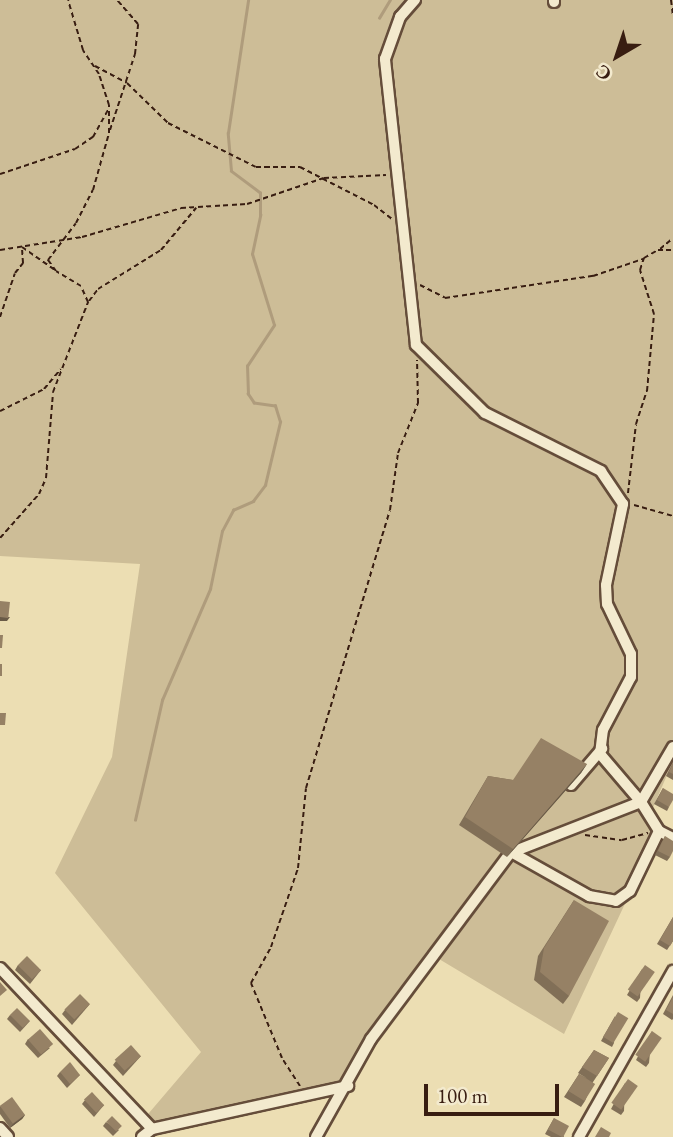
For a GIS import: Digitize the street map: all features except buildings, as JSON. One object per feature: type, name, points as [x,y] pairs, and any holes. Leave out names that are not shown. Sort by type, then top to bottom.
[{"type":"street","points":[[415,0],[400,17],[386,59],[416,345],[485,412],[601,471],[623,503],[606,585],[607,604],[631,654],[631,677],[603,730],[604,747],[600,754],[641,802],[659,831],[673,838]]},
{"type":"street","points":[[563,793],[604,747]]},
{"type":"street","points":[[510,853],[641,802],[673,747]]},
{"type":"street","points":[[510,853],[589,896],[616,901],[630,891],[659,831]]},
{"type":"street","points":[[316,1137],[348,1086],[370,1039],[393,1006],[528,833]]},
{"type":"street","points":[[0,968],[152,1129]]},
{"type":"street","points":[[579,1137],[673,971]]},
{"type":"street","points":[[142,1137],[152,1129],[348,1086]]},
{"type":"street","points":[[0,1128],[8,1137]]},
{"type":"path","points":[[68,0],[83,50],[94,66],[109,105],[109,133]]},
{"type":"path","points":[[56,271],[48,260],[76,223],[93,190],[127,83],[138,24],[117,0]]},
{"type":"path","points":[[670,0],[673,16]]},
{"type":"path","points":[[94,66],[127,83],[168,123],[256,167],[294,166],[324,178],[391,218],[404,239]]},
{"type":"path","points":[[0,174],[75,149],[103,124],[109,105]]},
{"type":"path","points":[[0,250],[60,241],[152,215],[247,204],[324,178],[374,179],[397,172]]},
{"type":"path","points":[[0,411],[44,389],[77,340],[88,302],[98,289],[161,250],[196,208]]},
{"type":"path","points":[[410,269],[424,289],[445,298],[593,276],[644,258],[673,238]]},
{"type":"path","points":[[22,247],[81,286],[88,302]]},
{"type":"path","points":[[0,317],[15,273],[23,263],[22,247]]},
{"type":"path","points":[[658,250],[673,250]]},
{"type":"path","points":[[644,258],[640,270],[654,314],[647,391],[636,424],[630,491],[623,503],[673,516]]},
{"type":"path","points":[[306,1096],[282,1058],[251,983],[271,947],[298,868],[306,788],[390,510],[398,453],[418,403],[416,345]]},
{"type":"path","points":[[0,538],[39,495],[46,478],[53,393],[62,366]]},
{"type":"path","points":[[580,834],[622,840],[659,831]]},
{"type":"shaded area","points":[[0,0],[673,0],[673,761],[649,817],[659,831],[564,1034],[439,959],[393,1007],[348,1086],[152,1129],[143,1120],[201,1052],[55,873],[112,757],[140,564],[0,556]]},
{"type":"waterway","points":[[135,820],[162,700],[210,589],[222,531],[233,510],[253,501],[265,485],[280,422],[275,406],[254,403],[248,394],[247,366],[274,325],[252,254],[260,215],[260,193],[231,171],[228,133],[248,0]]},
{"type":"waterway","points":[[379,18],[390,0]]}]
